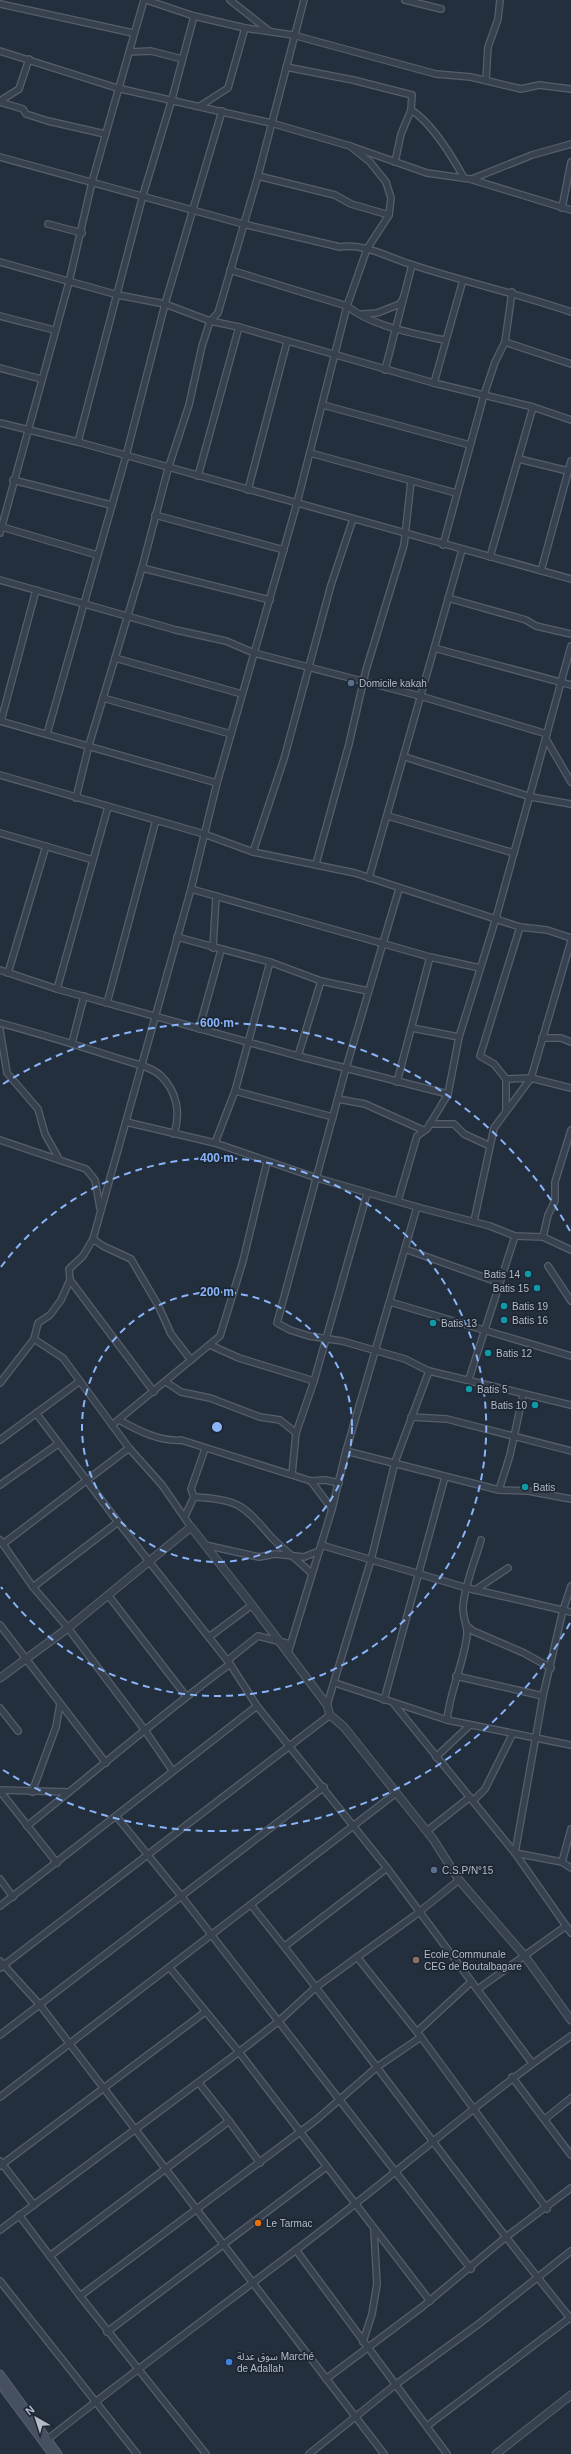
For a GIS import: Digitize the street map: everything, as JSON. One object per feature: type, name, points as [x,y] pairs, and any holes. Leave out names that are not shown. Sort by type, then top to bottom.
[{"type":"main road","points":[[0,2374],[58,2454]]},
{"type":"main road","points":[[1,2388],[52,2454]]},
{"type":"street","points":[[97,555],[1,530],[13,480],[28,431],[54,330],[82,233],[92,182],[117,88],[129,52],[133,33],[145,0],[194,16],[245,28],[294,35],[436,74],[486,80],[520,89],[539,85],[571,89]]},
{"type":"street","points":[[230,0],[270,32]]},
{"type":"street","points":[[76,798],[89,745],[142,568],[168,469],[189,405],[210,321],[218,313],[258,176],[304,0]]},
{"type":"street","points":[[405,0],[441,9]]},
{"type":"street","points":[[486,80],[488,46],[498,18],[500,0]]},
{"type":"street","points":[[0,4],[133,33]]},
{"type":"street","points":[[78,442],[118,295],[143,195],[172,99],[194,16]]},
{"type":"street","points":[[200,106],[228,88],[245,28]]},
{"type":"street","points":[[0,51],[117,88],[172,99],[271,123],[350,146],[427,173],[467,179],[571,210]]},
{"type":"street","points":[[129,52],[152,51],[182,59]]},
{"type":"street","points":[[0,102],[19,89],[29,59]]},
{"type":"street","points":[[286,67],[353,80],[412,95],[411,110],[401,134],[395,162]]},
{"type":"street","points":[[0,102],[23,109],[26,114],[48,121],[105,134]]},
{"type":"street","points":[[411,110],[418,114],[430,128],[467,179]]},
{"type":"street","points":[[47,734],[126,456],[165,304],[222,111]]},
{"type":"street","points":[[467,179],[532,155],[571,144]]},
{"type":"street","points":[[0,1383],[34,1339],[38,1323],[50,1315],[61,1300],[70,1280],[69,1269],[84,1256],[93,1239],[191,890],[217,783],[297,503],[323,405],[333,355],[347,306],[367,249],[389,215],[391,198],[386,182],[370,162],[350,146]]},
{"type":"street","points":[[0,157],[143,195],[243,224],[340,247],[353,245],[412,265],[512,292],[571,312]]},
{"type":"street","points":[[562,208],[571,162]]},
{"type":"street","points":[[258,176],[335,195],[351,204],[389,215]]},
{"type":"street","points":[[48,224],[82,233]]},
{"type":"street","points":[[0,262],[118,295],[165,304],[210,321],[240,327],[385,370],[533,407],[571,420]]},
{"type":"street","points":[[385,370],[412,265]]},
{"type":"street","points":[[230,270],[347,306],[360,315],[396,329],[444,340]]},
{"type":"street","points":[[434,383],[444,340],[463,280]]},
{"type":"street","points":[[443,545],[484,395],[505,342],[512,292]]},
{"type":"street","points":[[360,315],[377,313],[400,304],[403,298]]},
{"type":"street","points":[[0,316],[54,330]]},
{"type":"street","points":[[198,476],[240,327]]},
{"type":"street","points":[[248,490],[287,342]]},
{"type":"street","points":[[505,342],[571,364]]},
{"type":"street","points":[[0,368],[41,379]]},
{"type":"street","points":[[323,405],[470,445]]},
{"type":"street","points":[[490,557],[533,407]]},
{"type":"street","points":[[0,423],[78,442],[168,469],[571,579]]},
{"type":"street","points":[[310,453],[456,493]]},
{"type":"street","points":[[519,459],[568,471]]},
{"type":"street","points":[[541,571],[571,461]]},
{"type":"street","points":[[13,480],[112,505]]},
{"type":"street","points":[[316,864],[364,682],[404,545],[404,534],[412,481]]},
{"type":"street","points":[[155,515],[284,550]]},
{"type":"street","points":[[253,852],[284,759],[331,585],[353,519]]},
{"type":"street","points":[[369,878],[388,816],[420,696],[462,550]]},
{"type":"street","points":[[142,568],[270,600]]},
{"type":"street","points":[[0,580],[127,616],[226,641],[254,653],[310,666],[364,682],[420,696],[546,737],[571,782]]},
{"type":"street","points":[[36,590],[0,721],[89,745],[217,783]]},
{"type":"street","points":[[448,598],[526,620],[536,626],[571,634]]},
{"type":"street","points":[[398,1201],[417,1136],[430,1124],[448,1094],[459,1037],[496,918],[531,797],[559,682],[571,646]]},
{"type":"street","points":[[434,648],[571,685]]},
{"type":"street","points":[[115,658],[242,694]]},
{"type":"street","points":[[103,698],[231,734]]},
{"type":"street","points":[[404,757],[531,797],[571,804]]},
{"type":"street","points":[[0,776],[204,834],[253,852],[355,873],[520,926],[547,930],[571,938]]},
{"type":"street","points":[[57,989],[108,807]]},
{"type":"street","points":[[388,816],[514,853]]},
{"type":"street","points":[[107,1003],[156,820]]},
{"type":"street","points":[[0,834],[93,860]]},
{"type":"street","points":[[8,973],[46,846]]},
{"type":"street","points":[[399,888],[384,944],[368,990],[346,1068],[277,1323],[290,1330],[405,1359],[428,1371],[468,1379],[523,1395],[571,1405]]},
{"type":"street","points":[[191,890],[430,957],[480,968]]},
{"type":"street","points":[[213,948],[216,896]]},
{"type":"street","points":[[506,1110],[506,1079],[494,1064],[480,1056],[520,926]]},
{"type":"street","points":[[178,937],[213,948],[270,962],[321,980],[368,990]]},
{"type":"street","points":[[474,1221],[494,1128],[531,1078],[571,941]]},
{"type":"street","points":[[199,1029],[222,950]]},
{"type":"street","points":[[397,1082],[430,957]]},
{"type":"street","points":[[215,1143],[235,1091],[270,962]]},
{"type":"street","points":[[0,970],[57,989],[199,1029],[249,1041],[298,1056],[397,1082],[448,1094]]},
{"type":"street","points":[[298,1056],[321,980]]},
{"type":"street","points":[[72,1043],[84,996]]},
{"type":"street","points":[[0,1023],[72,1043],[142,1066],[159,1074],[172,1091],[178,1107],[179,1118],[174,1134]]},
{"type":"street","points":[[412,1028],[459,1037]]},
{"type":"street","points":[[0,1030],[7,1073],[38,1109],[45,1134],[59,1159]]},
{"type":"street","points":[[542,1038],[561,1038],[571,1042]]},
{"type":"street","points":[[506,1079],[531,1078],[571,1088]]},
{"type":"street","points":[[235,1091],[333,1116]]},
{"type":"street","points":[[338,1099],[365,1104],[423,1130]]},
{"type":"street","points":[[126,1122],[215,1143],[267,1162],[367,1194],[474,1221],[515,1236],[543,1237],[571,1250]]},
{"type":"street","points":[[430,1124],[454,1124],[464,1134],[490,1146]]},
{"type":"street","points":[[543,1237],[548,1215],[555,1201],[555,1182],[571,1130]]},
{"type":"street","points":[[0,1140],[27,1151],[59,1159],[86,1169],[95,1180],[100,1204],[99,1218]]},
{"type":"street","points":[[112,1425],[154,1392],[220,1336],[234,1292],[267,1162]]},
{"type":"street","points":[[292,1474],[296,1433],[314,1381],[367,1194]]},
{"type":"street","points":[[288,1653],[311,1573],[332,1509],[346,1451],[417,1207]]},
{"type":"street","points":[[468,1379],[485,1332],[515,1236]]},
{"type":"street","points":[[93,1239],[103,1246],[131,1258],[158,1305],[171,1334],[191,1360]]},
{"type":"street","points":[[405,1249],[500,1283]]},
{"type":"street","points":[[548,1266],[570,1298]]},
{"type":"street","points":[[70,1280],[154,1392]]},
{"type":"street","points":[[390,1302],[485,1332],[550,1348],[571,1356]]},
{"type":"street","points":[[34,1339],[63,1358],[129,1448],[162,1485],[185,1516],[191,1527],[280,1641],[327,1705],[330,1715],[344,1727],[427,1831],[459,1880],[524,1955],[571,2020]]},
{"type":"street","points":[[210,1345],[238,1358],[314,1381]]},
{"type":"street","points":[[327,1705],[335,1683],[371,1560],[395,1462],[428,1371]]},
{"type":"street","points":[[0,1440],[80,1381]]},
{"type":"street","points":[[166,1382],[181,1392],[210,1398],[260,1417],[280,1420],[296,1433]]},
{"type":"street","points":[[499,1490],[515,1436],[523,1395]]},
{"type":"street","points":[[36,1413],[85,1480],[229,1662],[257,1706],[289,1747],[324,1787],[387,1868],[532,2063]]},
{"type":"street","points":[[412,1417],[447,1420],[571,1451]]},
{"type":"street","points":[[119,1420],[143,1433],[172,1441],[181,1440],[205,1449],[292,1474],[311,1481],[325,1480],[339,1483]]},
{"type":"street","points":[[0,1485],[58,1444]]},
{"type":"street","points":[[129,1448],[1,1542],[33,1587],[68,1628],[144,1729],[172,1770]]},
{"type":"street","points":[[194,1498],[190,1489],[205,1449]]},
{"type":"street","points":[[346,1451],[395,1462],[445,1477],[499,1490],[528,1491],[571,1499]]},
{"type":"street","points":[[384,1700],[420,1574],[445,1477]]},
{"type":"street","points":[[311,1481],[332,1509]]},
{"type":"street","points":[[185,1516],[194,1498]]},
{"type":"street","points":[[194,1498],[238,1504],[254,1516],[273,1539],[295,1556],[311,1573]]},
{"type":"street","points":[[33,1587],[118,1522]]},
{"type":"street","points":[[0,1678],[25,1658],[68,1628],[191,1527]]},
{"type":"street","points":[[447,1720],[456,1676],[467,1636],[466,1625],[462,1617],[467,1588],[481,1540]]},
{"type":"street","points":[[205,1545],[259,1557],[275,1554],[304,1557],[320,1548],[371,1560],[467,1588],[571,1612]]},
{"type":"street","points":[[475,1590],[508,1568]]},
{"type":"street","points":[[515,1853],[544,1696],[563,1610],[571,1586]]},
{"type":"street","points":[[108,1595],[186,1696]]},
{"type":"street","points":[[209,1637],[252,1604]]},
{"type":"street","points":[[0,1625],[106,1763]]},
{"type":"street","points":[[466,1625],[473,1631],[524,1653],[551,1668]]},
{"type":"street","points":[[27,1826],[106,1763],[144,1729],[229,1662],[258,1636],[290,1644]]},
{"type":"street","points":[[456,1676],[544,1696]]},
{"type":"street","points":[[335,1683],[394,1704],[447,1720],[537,1740],[571,1745]]},
{"type":"street","points":[[32,1792],[56,1727],[60,1704]]},
{"type":"street","points":[[394,1704],[515,1853],[571,1933]]},
{"type":"street","points":[[0,1906],[116,1817],[172,1770],[257,1706]]},
{"type":"street","points":[[0,1708],[18,1731]]},
{"type":"street","points":[[330,1715],[148,1855],[1,1964],[40,2005],[384,2454]]},
{"type":"street","points":[[436,1757],[470,1725]]},
{"type":"street","points":[[427,1831],[485,1789],[512,1734]]},
{"type":"street","points":[[0,2035],[324,1787]]},
{"type":"street","points":[[0,1790],[69,1792]]},
{"type":"street","points":[[0,1790],[57,1863]]},
{"type":"street","points":[[0,2097],[70,2045],[396,1793]]},
{"type":"street","points":[[116,1817],[182,1897],[471,2269]]},
{"type":"street","points":[[562,1862],[571,1829]]},
{"type":"street","points":[[515,1853],[562,1862],[571,1868]]},
{"type":"street","points":[[285,1946],[387,1868]]},
{"type":"street","points":[[0,1879],[13,1897]]},
{"type":"street","points":[[0,2230],[199,2083],[279,2021],[316,1987],[459,1880]]},
{"type":"street","points":[[251,1904],[378,2067],[536,2278],[571,2318],[427,2426]]},
{"type":"street","points":[[478,1989],[566,1926]]},
{"type":"street","points":[[357,1957],[421,2037],[546,2209]]},
{"type":"street","points":[[170,1968],[238,2052],[300,2132],[325,2168],[430,2301]]},
{"type":"street","points":[[417,2032],[471,1982]]},
{"type":"street","points":[[34,2204],[1,2163],[104,2089],[205,2012]]},
{"type":"street","points":[[48,2440],[95,2402],[296,2250],[512,2077],[571,2036]]},
{"type":"street","points":[[80,2296],[260,2163],[340,2101],[378,2067],[421,2037]]},
{"type":"street","points":[[512,2077],[571,2155]]},
{"type":"street","points":[[199,2083],[260,2163]]},
{"type":"street","points":[[544,2119],[571,2098]]},
{"type":"street","points":[[50,2256],[229,2121]]},
{"type":"street","points":[[107,2332],[325,2168]]},
{"type":"street","points":[[326,2378],[430,2301],[471,2269],[506,2237],[546,2209],[571,2188]]},
{"type":"street","points":[[19,2215],[107,2332],[139,2369],[206,2454]]},
{"type":"street","points":[[363,2342],[372,2314],[377,2284],[374,2229]]},
{"type":"street","points":[[296,2250],[447,2454]]},
{"type":"street","points":[[309,2454],[395,2385],[480,2323],[571,2251]]},
{"type":"street","points":[[0,2281],[137,2454]]},
{"type":"street","points":[[496,2454],[571,2395]]},
{"type":"place","name":"Domicile kakah","points":[[351,683]]},
{"type":"place","name":"Batis 14","points":[[528,1274]]},
{"type":"place","name":"Batis 15","points":[[537,1288]]},
{"type":"place","name":"Batis 19","points":[[504,1306]]},
{"type":"place","name":"Batis 16","points":[[504,1320]]},
{"type":"place","name":"Batis 13","points":[[433,1323]]},
{"type":"place","name":"Batis 12","points":[[488,1353]]},
{"type":"place","name":"Batis 5","points":[[469,1389]]},
{"type":"place","name":"Batis 10","points":[[535,1405]]},
{"type":"place","name":"Batis","points":[[525,1487]]},
{"type":"place","name":"C.S.P/N°15","points":[[434,1870]]},
{"type":"place","name":"Ecole Communale CEG de Boutalbagare","points":[[416,1960]]},
{"type":"place","name":"Le Tarmac","points":[[258,2223]]},
{"type":"place","name":"سوق عدلة Marché de Adallah","points":[[229,2362]]}]
